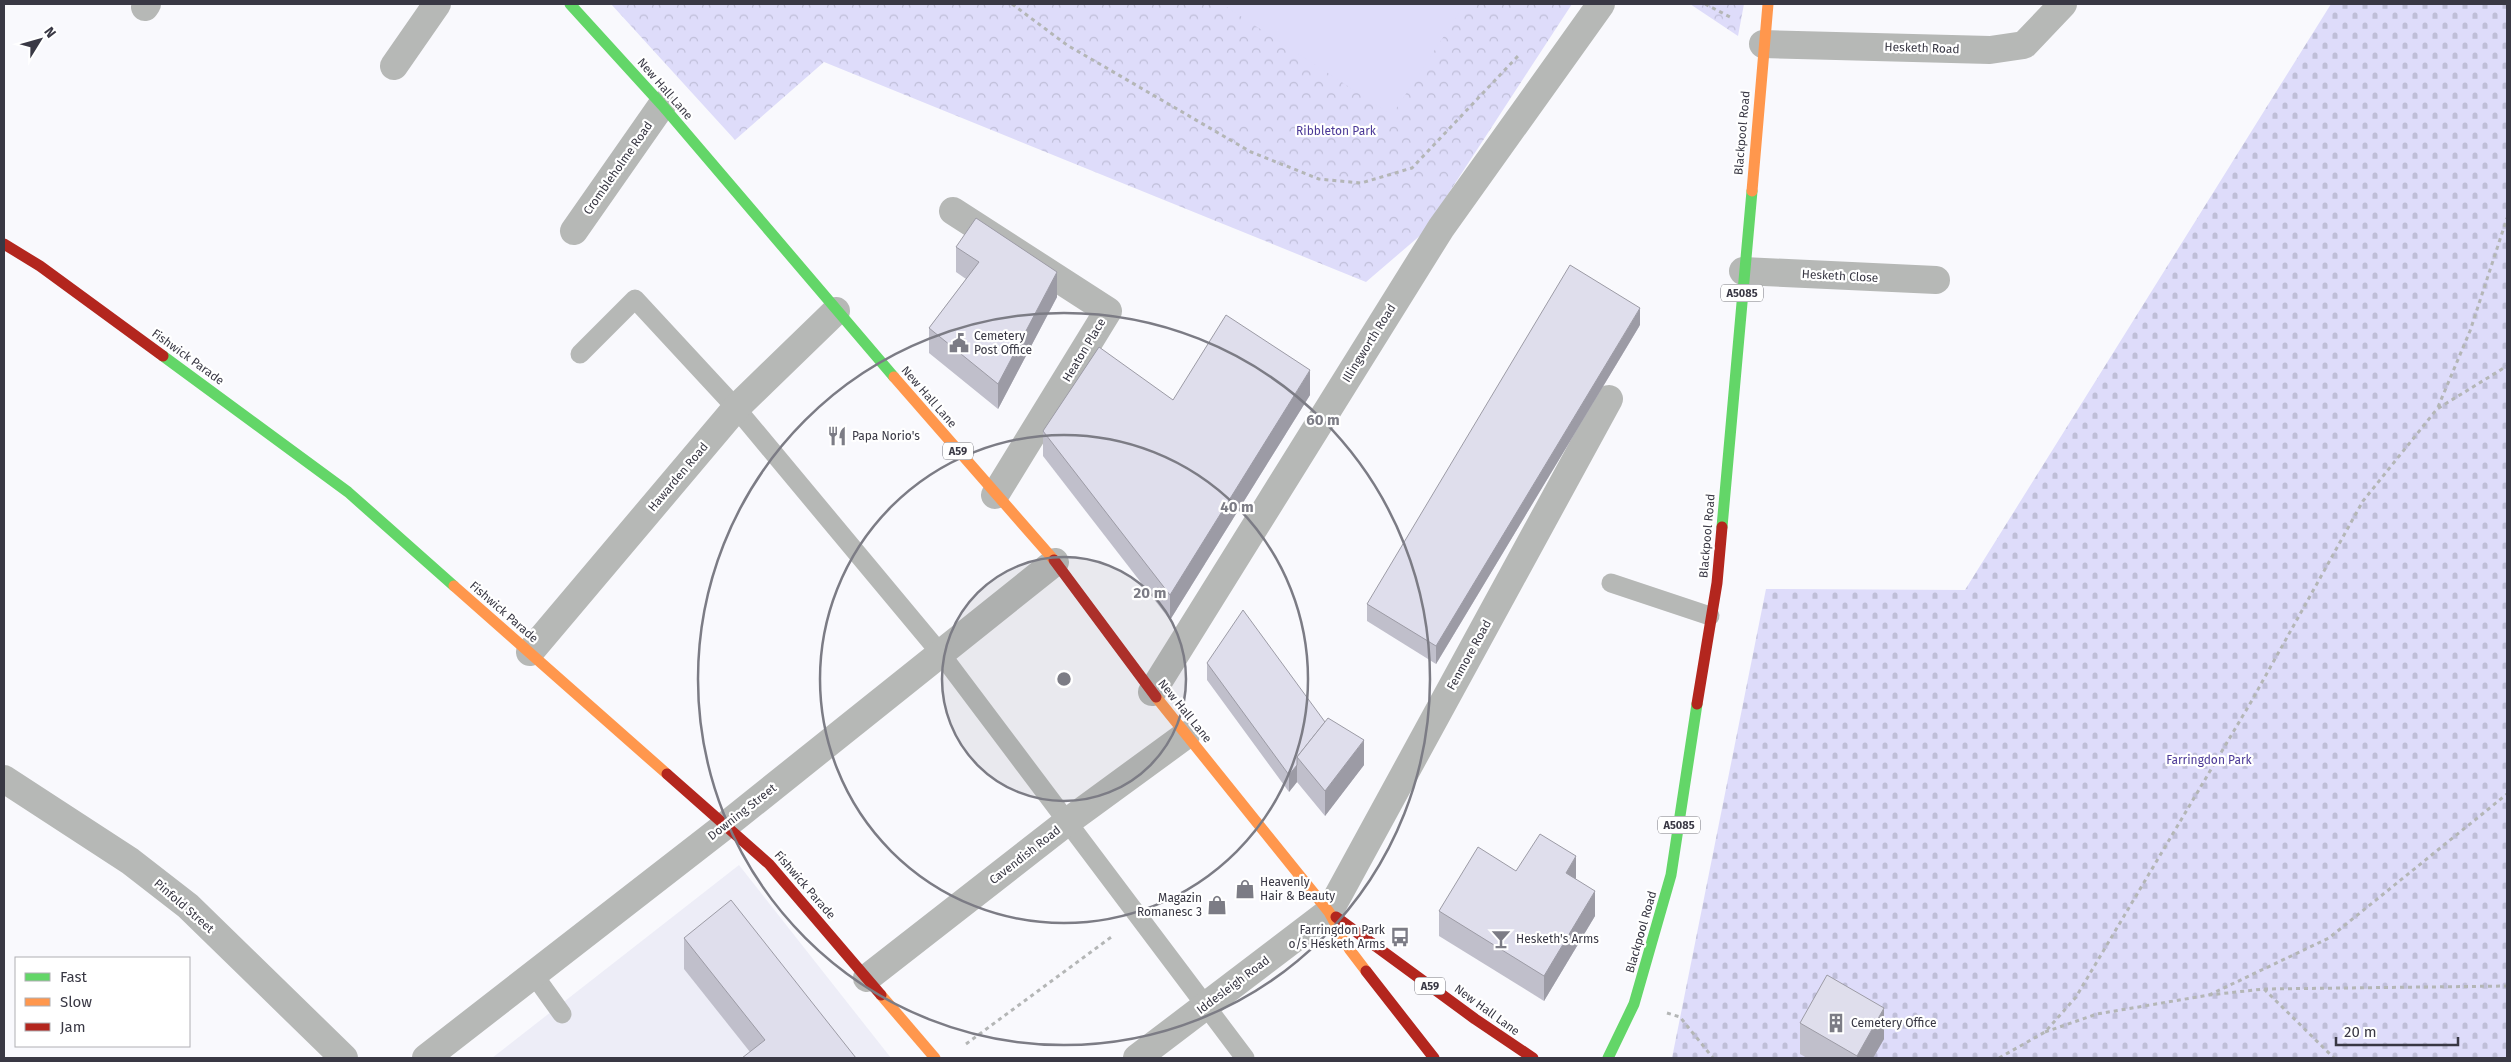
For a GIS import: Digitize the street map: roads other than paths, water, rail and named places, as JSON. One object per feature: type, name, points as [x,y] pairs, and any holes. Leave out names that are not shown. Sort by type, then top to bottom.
[{"type":"main road","name":"New Hall Lane","points":[[570,4],[662,105],[836,311],[1055,562],[1152,692],[1329,912],[1350,950],[1434,1058]]},
{"type":"main road","name":"Blackpool Road","points":[[1608,1058],[1634,1004],[1671,875],[1710,616],[1718,583],[1763,44],[1768,4]]},
{"type":"main road","name":"Fishwick Parade","points":[[4,244],[40,266],[348,492],[769,864],[935,1058]]},
{"type":"main road","name":"New Hall Lane","points":[[1329,912],[1498,1036],[1533,1058]]},
{"type":"street","points":[[394,66],[437,4]]},
{"type":"street","name":"Illingworth Road","points":[[1152,692],[1440,228],[1601,4]]},
{"type":"street","name":"Hesketh Road","points":[[1763,44],[1990,50],[2024,45],[2063,4]]},
{"type":"street","name":"Crombleholme Road","points":[[574,231],[662,105]]},
{"type":"street","name":"Heaton Place","points":[[953,211],[1108,311],[996,495]]},
{"type":"street","name":"Hesketh Close","points":[[1744,271],[1936,280]]},
{"type":"street","name":"Hawarden Road","points":[[530,652],[736,408],[836,311]]},
{"type":"street","name":"Fenmore Road","points":[[1329,912],[1609,399]]},
{"type":"street","name":"Downing Street","points":[[428,1058],[726,826],[1055,562]]},
{"type":"street","name":"Cavendish Road","points":[[867,978],[1067,822],[1186,735]]},
{"type":"street","name":"Pinfold Street","points":[[4,779],[130,860],[188,906],[344,1058]]},
{"type":"street","name":"Iddesleigh Road","points":[[1137,1058],[1329,912]]},
{"type":"lane","points":[[580,354],[635,299],[736,408],[941,654],[1245,1058]]},
{"type":"lane","points":[[1611,584],[1710,616]]},
{"type":"lane","points":[[534,975],[562,1014]]},
{"type":"place","name":"Cemetery Post Office","points":[[959,343]]},
{"type":"place","name":"Papa Norio's","points":[[837,436]]},
{"type":"place","name":"Heavenly Hair & Beauty","points":[[1245,889]]},
{"type":"place","name":"Magazin Romanesc 3","points":[[1217,905]]},
{"type":"place","name":"Farringdon Park o/s Hesketh Arms","points":[[1400,937]]},
{"type":"place","name":"Hesketh's Arms","points":[[1501,939]]},
{"type":"place","name":"Cemetery Office","points":[[1836,1023]]},
{"type":"park label","name":"Ribbleton Park","points":[[1336,131]]},
{"type":"park label","name":"Farringdon Park","points":[[2209,760]]}]
